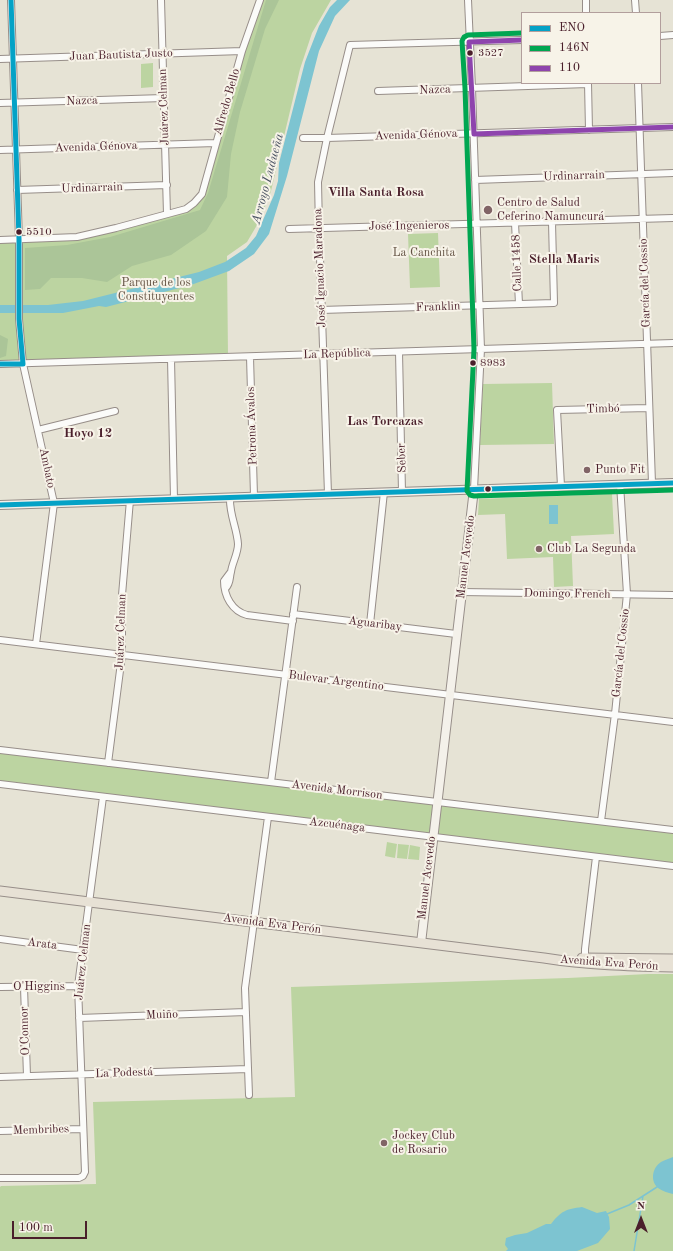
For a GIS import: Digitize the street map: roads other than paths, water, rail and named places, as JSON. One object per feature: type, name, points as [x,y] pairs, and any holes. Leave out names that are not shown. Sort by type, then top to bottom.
[{"type":"main road","points":[[0,505],[673,483]]},
{"type":"main road","name":"Manuel Acevedo","points":[[421,943],[436,802],[474,489]]},
{"type":"main road","name":"Avenida Eva Perón","points":[[0,891],[544,958],[585,961],[621,966],[673,967]]},
{"type":"main road","name":"Avenida Eva Perón","points":[[585,961],[673,959]]},
{"type":"street","name":"Ambato","points":[[11,0],[16,150],[19,319],[23,364],[54,503],[36,644]]},
{"type":"street","name":"Juárez Celman","points":[[161,0],[168,214]]},
{"type":"street","name":"Alfredo Bello","points":[[168,214],[186,209],[194,204],[202,194],[215,143],[242,51],[260,0]]},
{"type":"street","name":"Manuel Acevedo","points":[[468,0],[481,349],[474,489]]},
{"type":"street","points":[[586,0],[586,12]]},
{"type":"street","points":[[635,0],[636,12]]},
{"type":"street","points":[[661,36],[673,35]]},
{"type":"street","points":[[469,42],[521,40]]},
{"type":"street","name":"José Ignacio Maradona","points":[[328,494],[318,228],[318,182],[327,138],[350,45],[469,42]]},
{"type":"street","name":"Juan Bautista Justo","points":[[0,59],[242,51]]},
{"type":"street","points":[[588,84],[589,130]]},
{"type":"street","name":"Nazca","points":[[378,92],[588,84]]},
{"type":"street","name":"García del Cossio","points":[[638,84],[652,484]]},
{"type":"street","name":"Nazca","points":[[0,103],[164,98]]},
{"type":"street","name":"Avenida Génova","points":[[303,138],[673,128]]},
{"type":"street","name":"Avenida Génova","points":[[0,150],[215,143]]},
{"type":"street","name":"Urdinarrain","points":[[475,180],[673,173]]},
{"type":"street","name":"Urdinarrain","points":[[17,190],[167,185]]},
{"type":"street","points":[[0,240],[77,238],[168,214]]},
{"type":"street","name":"José Ingenieros","points":[[289,228],[673,218]]},
{"type":"street","name":"Franklin","points":[[321,310],[554,303],[552,222]]},
{"type":"street","name":"Calle 1458","points":[[515,223],[519,304]]},
{"type":"street","name":"La República","points":[[0,364],[673,343]]},
{"type":"street","name":"Seber","points":[[399,352],[402,492]]},
{"type":"street","name":"Petrona Ávalos","points":[[250,357],[254,496]]},
{"type":"street","points":[[171,359],[174,499]]},
{"type":"street","name":"Timbó","points":[[561,486],[558,410],[649,408]]},
{"type":"street","points":[[38,430],[115,411]]},
{"type":"street","name":"García del Cossio","points":[[601,821],[615,714],[627,594],[620,484]]},
{"type":"street","points":[[370,624],[384,492]]},
{"type":"street","points":[[230,497],[230,510],[238,542],[238,548],[230,573],[225,579],[227,598],[240,613],[292,621]]},
{"type":"street","name":"Juárez Celman","points":[[108,763],[122,655],[122,595],[130,500]]},
{"type":"street","points":[[271,782],[297,587]]},
{"type":"street","name":"Domingo French","points":[[461,592],[673,596]]},
{"type":"street","name":"Aguaribay","points":[[293,614],[456,634]]},
{"type":"street","name":"Bulevar Argentino","points":[[0,640],[673,722]]},
{"type":"street","name":"Avenida Morrison","points":[[0,750],[673,830]]},
{"type":"street","name":"Azcuénaga","points":[[0,784],[673,866]]},
{"type":"street","name":"Juárez Celman","points":[[0,1178],[79,1178],[83,1176],[85,1172],[78,986],[103,797]]},
{"type":"street","points":[[249,1095],[245,988],[268,817]]},
{"type":"street","points":[[585,961],[596,857]]},
{"type":"street","name":"Arata","points":[[0,939],[83,950]]},
{"type":"street","name":"O'Higgins","points":[[0,987],[78,986]]},
{"type":"street","name":"O'Connor","points":[[24,987],[27,1076]]},
{"type":"street","name":"Muiño","points":[[79,1018],[246,1012]]},
{"type":"street","name":"La Podestá","points":[[0,1076],[248,1069]]},
{"type":"street","name":"Membribes","points":[[0,1131],[83,1129]]},
{"type":"water","name":"Arroyo Ludueña","points":[[337,0],[350,0],[335,16],[319,51],[287,176],[269,234],[254,254],[229,271],[191,285],[106,307],[99,306],[63,313],[0,313],[0,305],[48,305],[83,301],[199,272],[225,262],[246,248],[256,236],[274,195],[278,181],[279,163],[305,62],[319,26],[330,7]]},
{"type":"water","points":[[549,505],[558,505],[558,524],[549,524]]},
{"type":"water","points":[[673,1157],[673,1194],[658,1188],[655,1185],[653,1175],[654,1171],[662,1161]]},
{"type":"water","points":[[582,1207],[597,1213],[606,1211],[609,1217],[610,1229],[598,1243],[577,1251],[506,1251],[508,1249],[505,1245],[506,1238],[527,1233],[546,1224],[551,1224],[564,1211]]},
{"type":"waterway","points":[[607,1214],[629,1205],[657,1187]]},
{"type":"waterway","points":[[634,1251],[643,1196]]},
{"type":"place","name":"3527","points":[[470,53]]},
{"type":"place","name":"Centro de Salud Ceferino Namuncurá","points":[[488,210]]},
{"type":"place","name":"5510","points":[[19,232]]},
{"type":"place","name":"8983","points":[[473,363]]},
{"type":"place","name":"Punto Fit","points":[[587,470]]},
{"type":"place","name":"Club La Segunda","points":[[539,549]]},
{"type":"place","name":"Jockey Club de Rosario","points":[[384,1143]]},
{"type":"district","name":"Villa Santa Rosa","points":[[376,193]]},
{"type":"district","name":"Stella Maris","points":[[564,260]]},
{"type":"district","name":"Las Torcazas","points":[[385,422]]},
{"type":"district","name":"Hoyo 12","points":[[88,434]]},
{"type":"park label","name":"La Canchita","points":[[424,253]]},
{"type":"park label","name":"Parque de los Constituyentes","points":[[156,290]]}]
